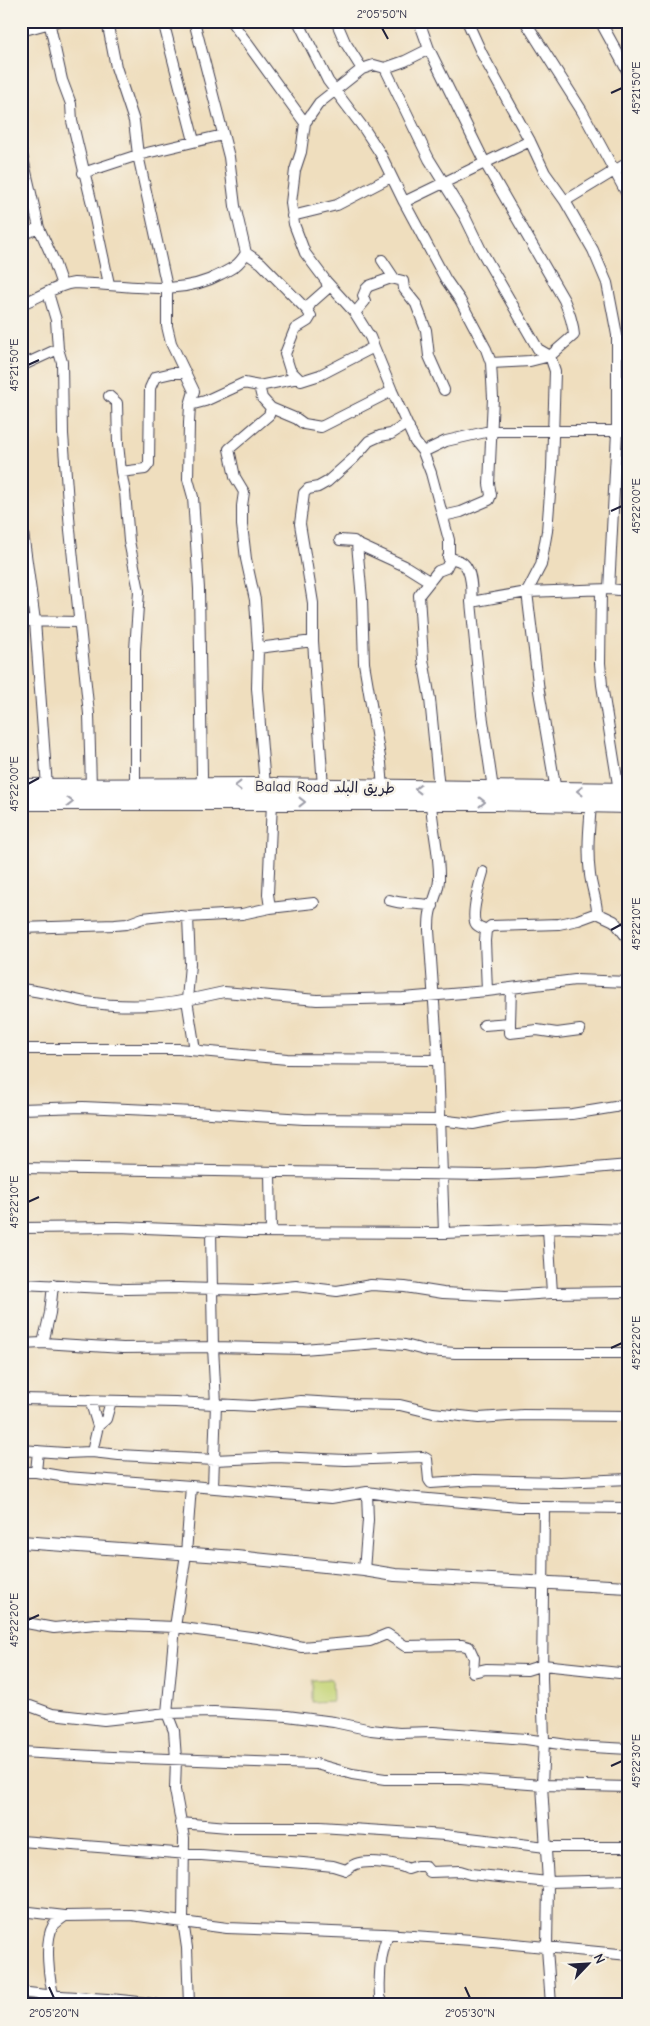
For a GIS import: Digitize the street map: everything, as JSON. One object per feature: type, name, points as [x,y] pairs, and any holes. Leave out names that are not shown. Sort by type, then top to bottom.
[{"type":"highway","name":"Balad Road طريق البلد","points":[[21,787],[323,787],[383,789],[435,796],[591,805],[629,805]]},
{"type":"highway","name":"Balad Road طريق البلد","points":[[21,802],[272,802],[435,796],[493,789],[624,791]]},
{"type":"street","points":[[107,21],[116,66],[134,121],[138,155],[167,287],[167,326],[172,343],[194,391],[190,405],[188,479],[194,497],[199,589],[201,786]]},
{"type":"street","points":[[163,21],[194,141]]},
{"type":"street","points":[[21,304],[62,286],[76,283],[140,288],[186,288],[194,284],[202,284],[241,263],[246,253],[235,206],[229,157],[194,21]]},
{"type":"street","points":[[232,21],[305,123]]},
{"type":"street","points":[[298,21],[317,62],[335,91],[380,153],[446,280],[460,300],[491,363],[493,398],[490,431],[491,495],[489,500],[468,510],[443,516]]},
{"type":"street","points":[[336,21],[345,42],[362,69]]},
{"type":"street","points":[[419,21],[429,49],[485,163],[570,313],[574,335],[550,356],[530,361],[491,363]]},
{"type":"street","points":[[467,21],[482,54],[530,141],[545,174],[565,201],[593,250],[607,283],[612,303],[617,335],[617,432],[605,590],[602,685],[624,791]]},
{"type":"street","points":[[525,21],[582,111],[629,198]]},
{"type":"street","points":[[600,21],[629,74]]},
{"type":"street","points":[[21,31],[52,22],[62,80],[71,104],[72,121],[91,200],[108,284]]},
{"type":"street","points":[[429,49],[405,61],[385,68],[374,65],[362,69],[319,103],[305,123],[301,152],[292,188],[292,216],[305,253],[354,313],[370,337],[415,442],[423,452],[431,472],[449,540],[449,562],[446,568],[438,571],[419,595],[423,659],[430,699],[435,796],[432,822],[438,857],[439,881],[437,896],[430,913],[429,930],[438,1060],[444,1233]]},
{"type":"street","points":[[385,68],[443,183],[465,217],[481,250],[538,349],[550,356],[555,372],[552,469],[547,530],[541,565],[526,592],[539,691],[556,791]]},
{"type":"street","points":[[83,173],[138,155],[223,135]]},
{"type":"street","points":[[404,202],[530,141]]},
{"type":"street","points":[[21,150],[24,174],[39,228],[53,259],[62,286]]},
{"type":"street","points":[[565,201],[629,162]]},
{"type":"street","points":[[292,216],[337,206],[391,177]]},
{"type":"street","points":[[21,234],[39,228]]},
{"type":"street","points":[[246,253],[261,263],[311,316],[308,321],[295,329],[285,354],[290,370],[301,381],[320,375],[374,347]]},
{"type":"street","points":[[382,260],[394,278],[403,281],[404,289],[416,304],[426,330],[430,356],[444,390]]},
{"type":"street","points":[[354,313],[364,301],[363,296],[366,289],[394,278]]},
{"type":"street","points":[[307,310],[311,303],[328,288],[326,281]]},
{"type":"street","points":[[48,293],[56,320],[58,349],[62,362],[63,434],[89,714],[91,787]]},
{"type":"street","points":[[21,366],[58,349]]},
{"type":"street","points":[[120,472],[145,468],[149,464],[150,395],[154,377],[172,373],[186,373]]},
{"type":"street","points":[[190,405],[205,401],[244,382],[260,386],[298,378]]},
{"type":"street","points":[[260,386],[262,398],[271,408],[304,424],[321,427],[392,391]]},
{"type":"street","points":[[109,396],[117,403],[120,472],[125,492],[129,541],[139,590],[134,650],[135,787]]},
{"type":"street","points":[[265,786],[257,688],[258,648],[255,600],[246,559],[242,525],[244,492],[235,477],[228,449],[270,415],[271,408]]},
{"type":"street","points":[[323,787],[313,641],[313,603],[300,524],[304,494],[308,489],[318,487],[327,482],[354,458],[369,441],[391,434],[405,425],[409,427]]},
{"type":"street","points":[[423,452],[446,441],[490,431],[629,431]]},
{"type":"street","points":[[21,518],[35,621],[46,787]]},
{"type":"street","points":[[340,540],[354,541],[405,566],[429,582]]},
{"type":"street","points":[[357,544],[362,599],[364,663],[381,763],[383,789]]},
{"type":"street","points":[[448,557],[462,562],[466,567],[472,586],[471,602],[482,714],[493,789]]},
{"type":"street","points":[[471,602],[526,592],[629,591]]},
{"type":"street","points":[[21,621],[79,622]]},
{"type":"street","points":[[258,648],[313,641]]},
{"type":"street","points":[[270,908],[268,894],[272,802]]},
{"type":"street","points":[[591,805],[587,845],[593,900],[597,908],[596,913]]},
{"type":"street","points":[[484,872],[477,895],[474,918],[478,926],[486,930]]},
{"type":"street","points":[[389,900],[395,903],[421,903],[433,906]]},
{"type":"street","points":[[21,928],[116,925],[127,924],[143,918],[171,915],[188,917],[242,914],[270,908],[314,903]]},
{"type":"street","points":[[486,930],[494,926],[565,923],[596,913],[614,921],[629,940]]},
{"type":"street","points":[[188,917],[190,964],[187,1000],[194,1050]]},
{"type":"street","points":[[486,930],[484,941],[487,991]]},
{"type":"street","points":[[21,989],[46,992],[86,1002],[146,1005],[187,1000],[224,992],[317,1000],[433,996],[575,980],[629,982]]},
{"type":"street","points":[[511,988],[510,1033],[537,1030],[557,1033],[580,1030]]},
{"type":"street","points":[[484,1025],[510,1023]]},
{"type":"street","points":[[21,1049],[194,1050],[287,1059],[438,1060]]},
{"type":"street","points":[[21,1108],[83,1107],[194,1112],[304,1120],[439,1120],[473,1124],[508,1117],[572,1114],[614,1107],[629,1102]]},
{"type":"street","points":[[21,1168],[441,1175],[535,1173],[629,1165]]},
{"type":"street","points":[[270,1172],[272,1232]]},
{"type":"street","points":[[21,1228],[118,1227],[212,1231],[444,1233],[548,1229],[629,1230]]},
{"type":"street","points":[[548,1229],[552,1293]]},
{"type":"street","points":[[212,1231],[213,1347],[216,1404],[213,1487]]},
{"type":"street","points":[[21,1284],[126,1289],[255,1290],[296,1286],[337,1291],[371,1285],[405,1287],[443,1293],[506,1296],[552,1293],[629,1292]]},
{"type":"street","points":[[43,1342],[50,1313],[53,1285]]},
{"type":"street","points":[[21,1344],[43,1342],[123,1348],[303,1349],[378,1343],[455,1353],[629,1353]]},
{"type":"street","points":[[21,1399],[111,1400],[253,1406],[301,1401],[400,1405],[433,1413],[480,1418],[524,1415],[629,1416]]},
{"type":"street","points":[[90,1400],[98,1426],[92,1452]]},
{"type":"street","points":[[98,1426],[106,1418],[111,1400]]},
{"type":"street","points":[[21,1450],[65,1453],[92,1452],[215,1460],[268,1457],[346,1460],[422,1457],[427,1459],[431,1483],[474,1480],[560,1482],[629,1479]]},
{"type":"street","points":[[36,1472],[38,1451]]},
{"type":"street","points":[[21,1472],[331,1498],[367,1492],[462,1502],[544,1507],[629,1508]]},
{"type":"street","points":[[189,2005],[187,1948],[183,1921],[184,1838],[175,1790],[176,1758],[174,1731],[167,1713],[175,1627],[186,1554],[191,1486]]},
{"type":"street","points":[[364,1570],[368,1520],[367,1492]]},
{"type":"street","points":[[544,1507],[544,1741],[542,1785],[548,1882],[547,1948],[551,2005]]},
{"type":"street","points":[[21,1542],[236,1557],[395,1575],[629,1587]]},
{"type":"street","points":[[21,1622],[54,1628],[96,1624],[175,1627],[258,1638],[302,1647],[370,1641],[387,1634],[406,1646],[462,1645],[468,1647],[474,1658],[473,1672],[486,1669],[527,1670],[543,1665],[629,1674]]},
{"type":"street","points":[[21,1706],[30,1706],[52,1714],[104,1720],[167,1713],[214,1712],[287,1716],[334,1722],[371,1730],[432,1732],[544,1741],[574,1746],[629,1748]]},
{"type":"street","points":[[21,1752],[316,1764],[352,1774],[386,1779],[461,1779],[542,1785],[581,1784],[629,1787]]},
{"type":"street","points":[[180,1822],[228,1827],[320,1827],[445,1835],[546,1847],[629,1847]]},
{"type":"street","points":[[21,1841],[318,1864],[346,1870],[358,1863],[399,1864],[408,1869],[416,1866],[425,1866],[430,1872],[460,1871],[470,1874],[548,1882],[629,1880]]},
{"type":"street","points":[[21,1911],[65,1916],[131,1915],[227,1928],[301,1930],[472,1940],[629,1955]]},
{"type":"street","points":[[54,1997],[48,1960],[50,1936],[52,1927],[65,1916]]},
{"type":"street","points":[[381,2005],[380,1967],[388,1935]]},
{"type":"street","points":[[21,1992],[54,1997],[141,2001],[158,2005]]},
{"type":"green space","points":[[332,1679],[333,1701],[312,1702],[312,1680]]}]
